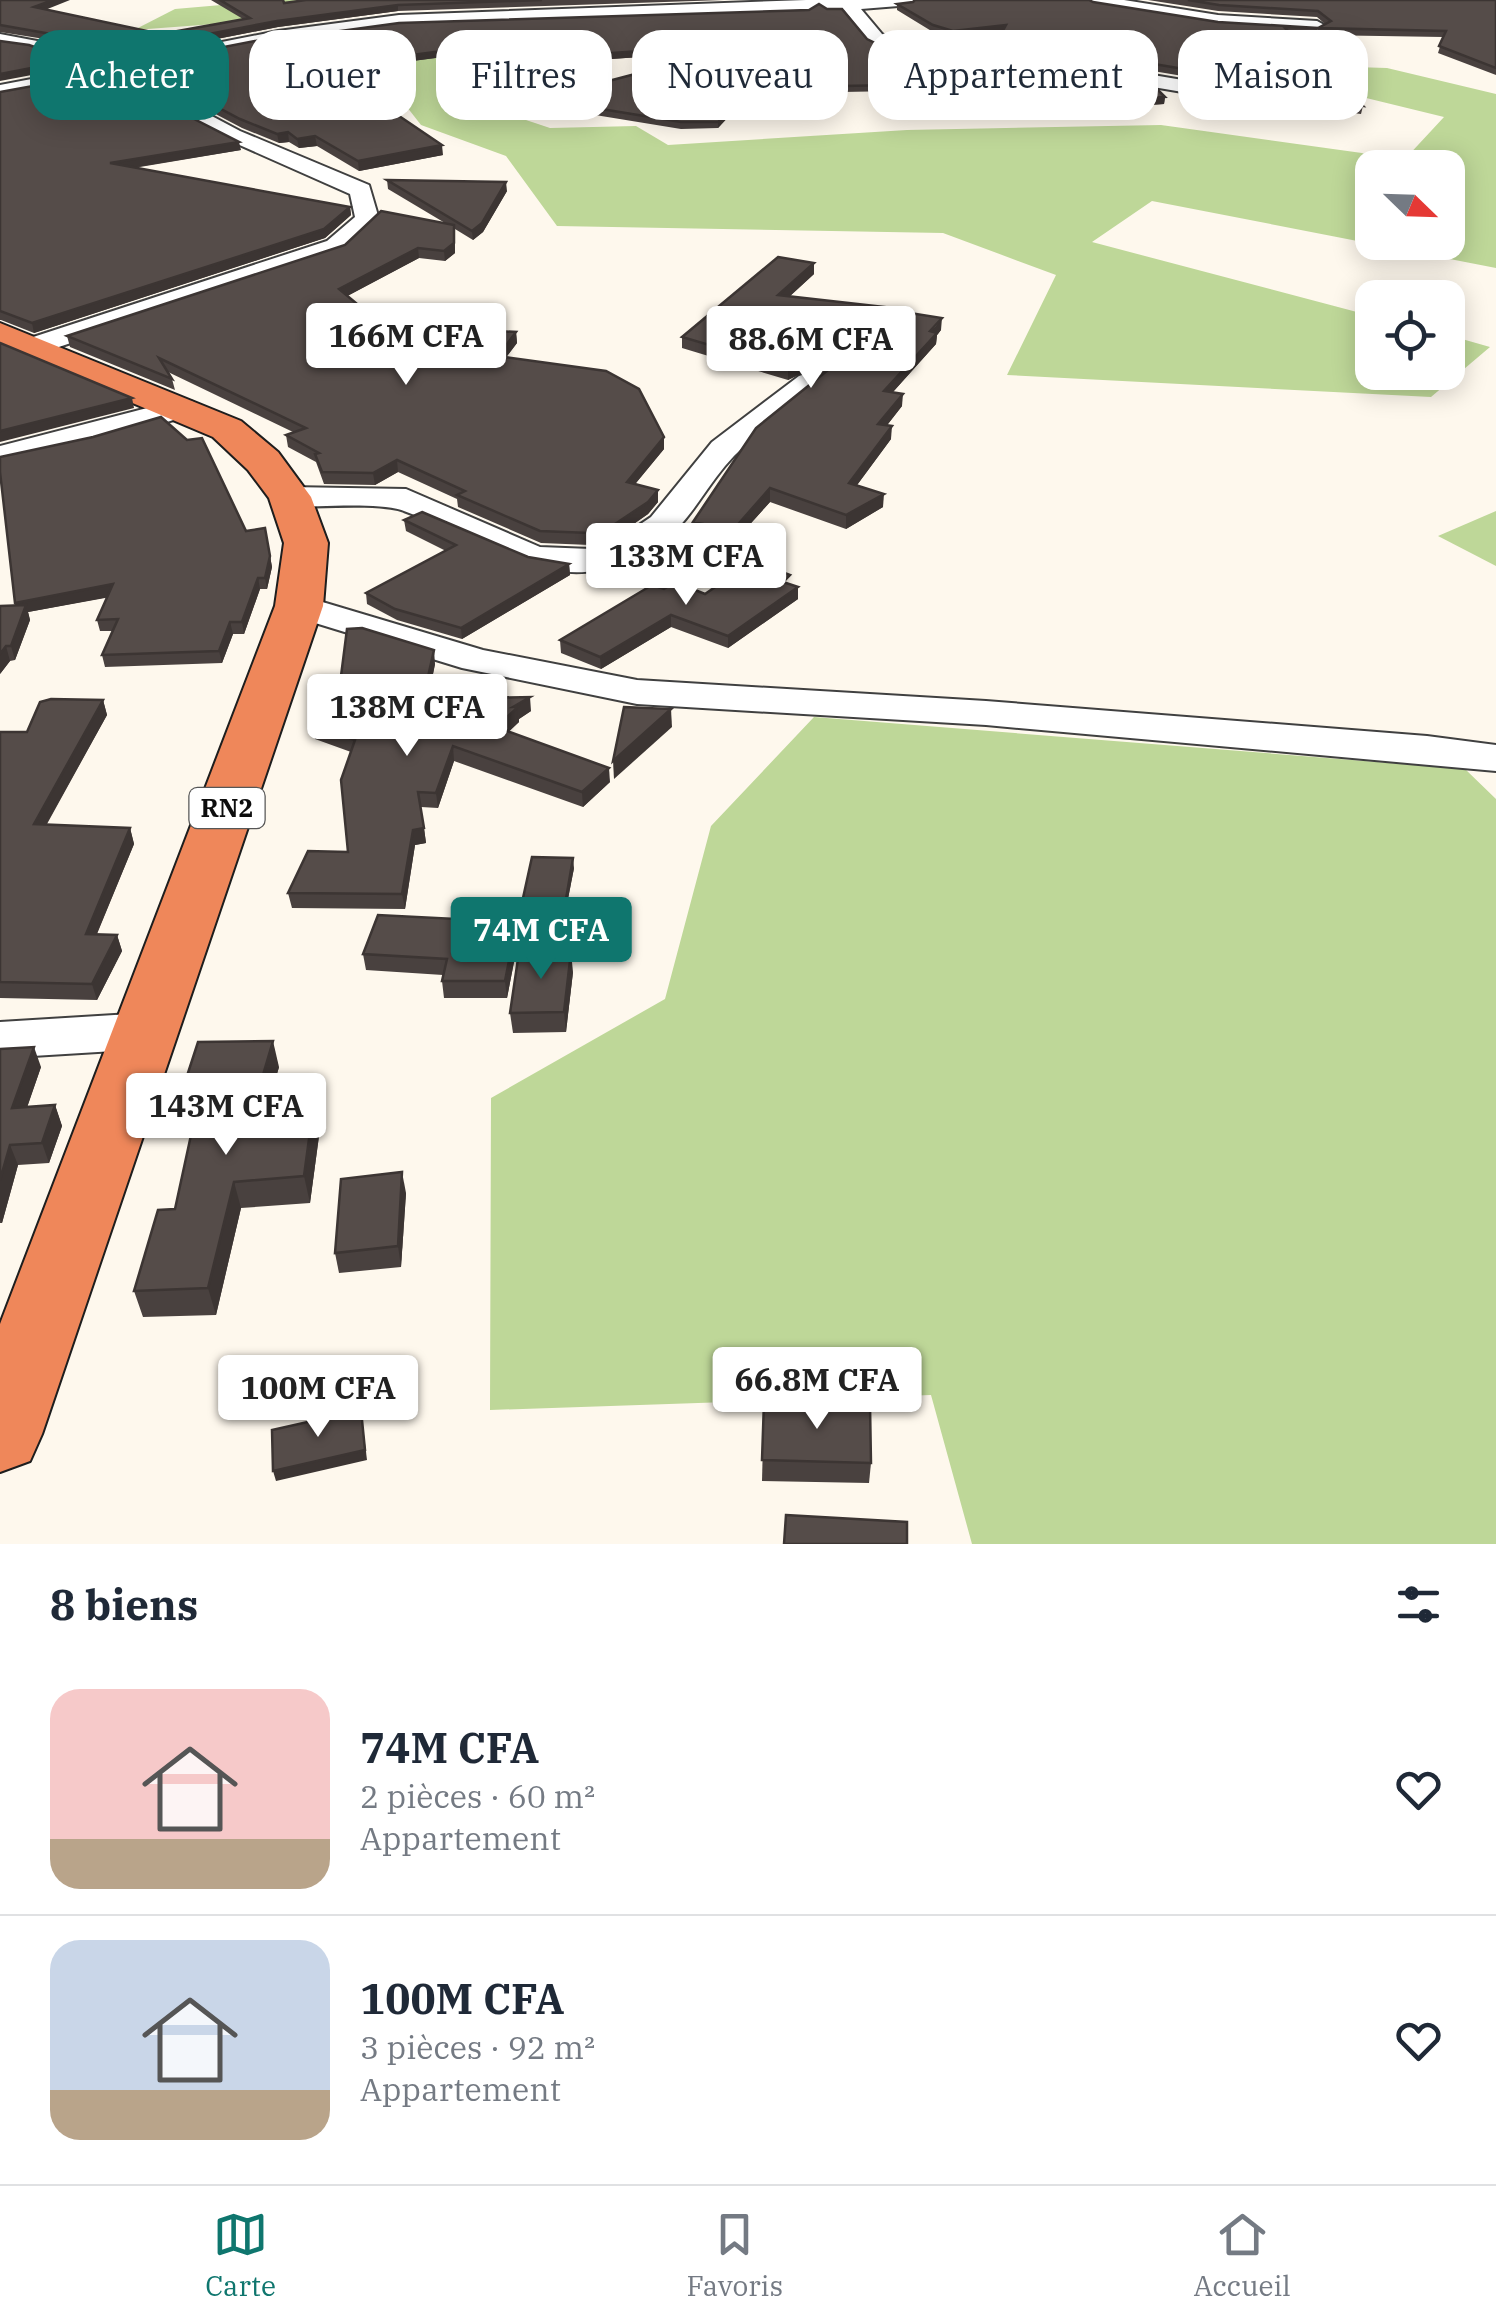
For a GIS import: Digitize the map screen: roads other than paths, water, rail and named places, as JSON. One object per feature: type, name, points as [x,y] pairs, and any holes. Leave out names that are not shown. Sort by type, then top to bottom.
[{"type":"highway","name":"RN2","points":[[0,1434],[299,606],[306,542],[290,497],[263,461],[227,429],[182,408],[17,347]]},
{"type":"street","points":[[229,46],[399,20],[911,0]]},
{"type":"street","points":[[1093,0],[1218,20],[1316,26]]},
{"type":"street","points":[[849,5],[876,38],[922,62],[1178,86]]},
{"type":"street","points":[[0,40],[30,43]]},
{"type":"street","points":[[0,91],[30,85]]},
{"type":"street","points":[[17,347],[336,246],[367,219],[361,190],[205,120]]},
{"type":"street","points":[[290,497],[406,499],[530,556],[549,562],[596,560],[618,553],[676,512],[714,459],[809,382]]},
{"type":"street","points":[[0,456],[84,437],[182,408]]},
{"type":"street","points":[[299,606],[476,660],[637,692],[986,713],[1427,748],[1496,758]]},
{"type":"street","points":[[0,1040],[147,1030]]}]
